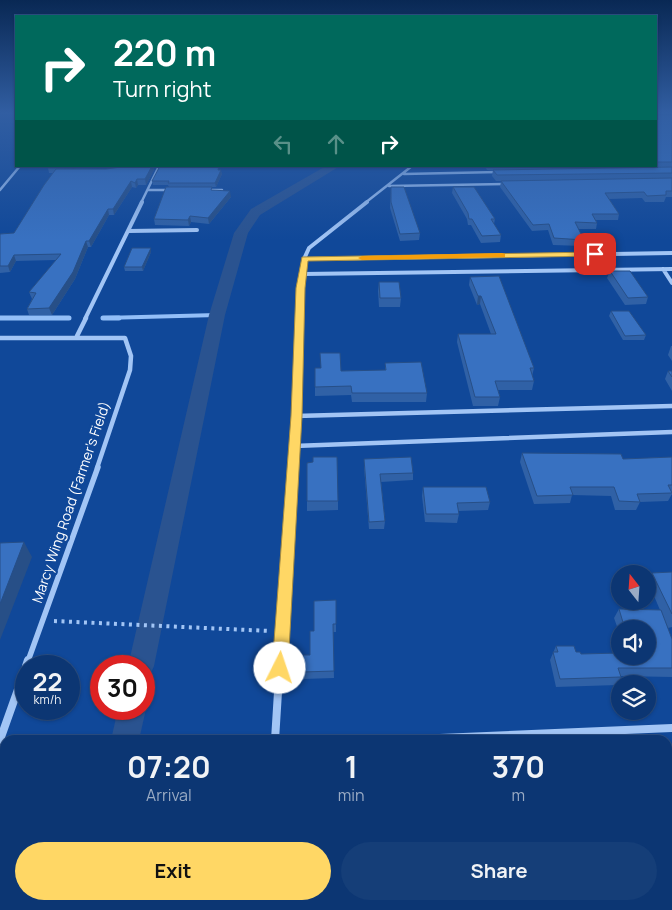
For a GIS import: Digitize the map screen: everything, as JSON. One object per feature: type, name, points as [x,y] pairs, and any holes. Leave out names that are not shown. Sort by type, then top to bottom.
[{"type":"street","points":[[0,190],[19,167]]},
{"type":"street","points":[[0,338],[77,336],[159,167]]},
{"type":"street","points":[[276,735],[304,259],[309,248],[411,167]]},
{"type":"street","points":[[404,174],[503,172]]},
{"type":"street","points":[[388,186],[506,184]]},
{"type":"street","points":[[148,190],[176,190]]},
{"type":"street","points":[[204,190],[222,190]]},
{"type":"street","points":[[128,231],[197,230]]},
{"type":"street","points":[[304,259],[672,253]]},
{"type":"street","points":[[663,269],[672,282]]},
{"type":"street","points":[[303,274],[672,269]]},
{"type":"street","name":"Marcy Wing Road (Farmer's Field)","points":[[30,655],[112,428],[130,370],[131,356],[129,345],[124,338],[77,336]]},
{"type":"street","points":[[296,416],[672,406]]},
{"type":"street","points":[[294,446],[672,432]]},
{"type":"street","name":"Marcy Wing Road (Farmer's Field)","points":[[2,735],[15,697]]},
{"type":"street","points":[[509,735],[672,728]]},
{"type":"path","points":[[43,620],[165,628],[261,631]]},
{"type":"building","points":[[657,155],[672,155],[672,162],[657,162]]},
{"type":"building","points":[[49,167],[72,167],[72,168]]},
{"type":"building","points":[[151,167],[145,179],[137,179],[135,183],[131,181],[113,209],[108,209],[89,241],[86,241],[73,272],[49,308],[27,309],[36,293],[29,292],[61,254],[14,255],[8,266],[0,266],[0,234],[14,233],[56,169]]},
{"type":"building","points":[[159,167],[219,167],[218,170],[221,170],[215,183],[152,181]]},
{"type":"building","points":[[672,167],[672,173],[497,175],[493,170]]},
{"type":"building","points":[[672,178],[672,191],[666,191],[666,195],[647,196],[644,192],[605,193],[619,214],[592,214],[597,223],[575,222],[584,240],[554,238],[549,224],[533,225],[501,181]]},
{"type":"building","points":[[166,187],[212,187],[211,190],[230,191],[208,218],[190,216],[188,220],[154,219]]},
{"type":"building","points":[[391,187],[404,187],[420,233],[400,234],[391,202]]},
{"type":"building","points":[[453,187],[474,187],[495,219],[491,219],[501,235],[482,236],[472,219],[469,219],[468,213]]},
{"type":"building","points":[[132,248],[151,248],[142,267],[124,267]]},
{"type":"building","points":[[610,271],[630,271],[648,297],[628,298]]},
{"type":"building","points":[[499,276],[534,368],[530,368],[534,381],[495,381],[500,397],[475,397],[458,334],[496,334],[481,296],[478,296],[470,277]]},
{"type":"building","points":[[379,282],[399,282],[401,298],[380,298]]},
{"type":"building","points":[[611,311],[629,311],[646,335],[625,336]]},
{"type":"building","points":[[320,353],[340,353],[341,371],[386,370],[385,363],[421,362],[427,393],[352,393],[351,386],[315,387],[315,368],[321,368]]},
{"type":"building","points":[[522,453],[621,454],[623,459],[672,457],[672,485],[668,485],[672,493],[637,494],[640,502],[619,501],[614,487],[570,487],[573,495],[537,496]]},
{"type":"building","points":[[313,457],[337,457],[338,501],[307,501],[307,463],[313,462]]},
{"type":"building","points":[[411,457],[413,473],[380,474],[385,521],[369,522],[364,459]]},
{"type":"building","points":[[423,487],[486,487],[490,502],[457,503],[459,514],[426,514]]},
{"type":"building","points":[[24,542],[0,604],[0,543]]},
{"type":"building","points":[[672,572],[672,614],[656,581],[656,573]]},
{"type":"building","points":[[336,600],[336,624],[333,624],[334,671],[303,672],[303,655],[310,655],[310,631],[314,631],[314,601]]},
{"type":"building","points":[[619,610],[661,610],[672,639],[672,668],[618,668],[620,675],[611,675],[611,677],[560,679],[553,652],[558,652],[556,646],[574,646],[576,652],[581,654],[611,653],[611,665],[656,665],[656,620],[622,620]]},
{"type":"waterway","points":[[143,655],[217,315],[241,233],[255,212],[333,167]]},
{"type":"waterway","points":[[119,318],[103,318],[217,315]]},
{"type":"waterway","points":[[0,318],[69,318]]},
{"type":"waterway","points":[[126,735],[130,720]]},
{"type":"slow traffic","points":[[362,258],[502,256]]},
{"type":"route","points":[[280,668],[304,259],[595,254]]}]
